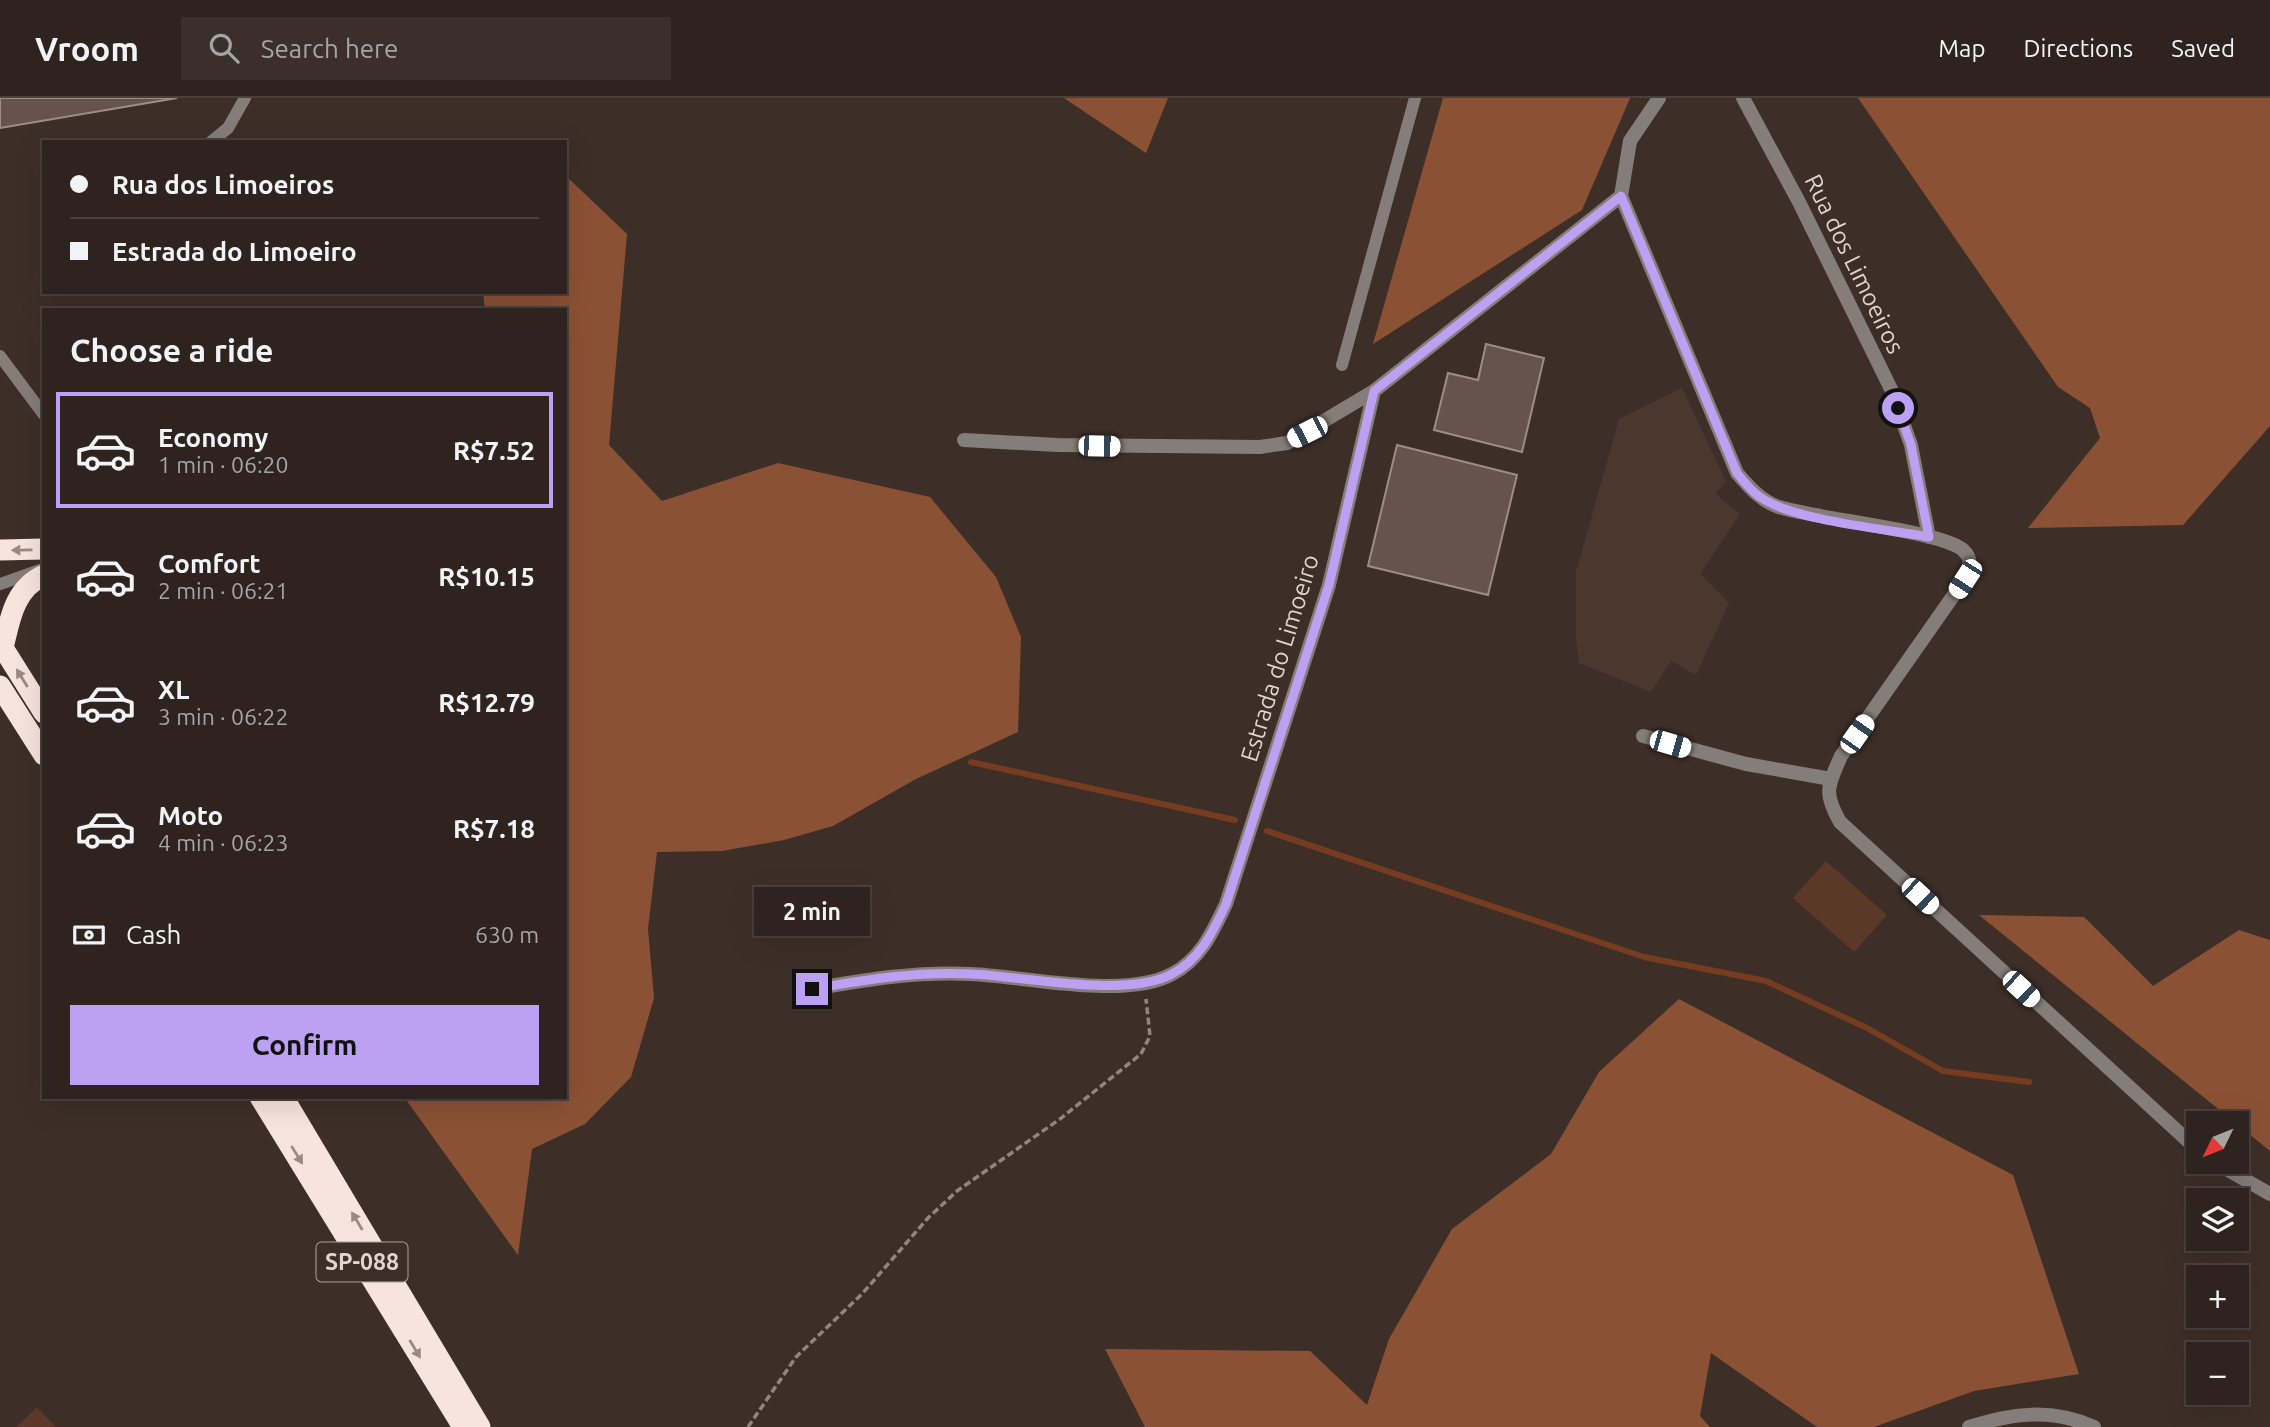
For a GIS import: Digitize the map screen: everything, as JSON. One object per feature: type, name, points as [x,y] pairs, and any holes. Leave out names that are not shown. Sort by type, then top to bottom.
[{"type":"highway","points":[[0,550],[42,549]]},
{"type":"highway","points":[[42,576],[21,592],[11,612],[1,645],[42,710]]},
{"type":"highway","points":[[0,685],[42,752]]},
{"type":"highway","name":"SP-088","points":[[261,1099],[463,1427]]},
{"type":"highway","name":"SP-088","points":[[284,1099],[480,1427]]},
{"type":"street","points":[[1660,98],[1630,141],[1621,196],[1737,473],[1748,487],[1777,506],[1929,537],[1962,548],[1970,559],[1970,567],[1950,602],[1841,756],[1831,779],[1828,800],[1840,822],[2186,1139]]},
{"type":"street","name":"Rua dos Limoeiros","points":[[1743,98],[1799,202],[1891,389],[1911,445],[1929,537]]},
{"type":"street","points":[[964,440],[1057,445],[1260,447],[1287,443],[1374,391],[1621,196]]},
{"type":"street","name":"Estrada do Limoeiro","points":[[812,989],[901,974],[972,974],[1090,985],[1143,983],[1171,975],[1194,958],[1208,942],[1226,904],[1329,585],[1374,391]]},
{"type":"street","points":[[1643,736],[1746,764],[1831,779]]},
{"type":"street","points":[[2235,1174],[2270,1194]]},
{"type":"street","points":[[1969,1427],[2003,1416],[2035,1413],[2061,1414],[2094,1427]]},
{"type":"lane","points":[[213,140],[228,128],[245,98]]},
{"type":"lane","points":[[1342,365],[1415,98]]},
{"type":"lane","points":[[0,356],[42,412]]},
{"type":"lane","points":[[0,584],[42,569]]},
{"type":"path","points":[[748,1427],[796,1357],[862,1294],[928,1218],[957,1191],[1060,1119],[1141,1054],[1150,1036],[1143,983]]},
{"type":"shaded area","points":[[1064,98],[1168,98],[1146,153]]},
{"type":"shaded area","points":[[1443,98],[1630,98],[1582,210],[1373,344]]},
{"type":"shaded area","points":[[1858,98],[2270,98],[2270,426],[2183,525],[2028,528],[2100,438],[2090,408],[2058,387]]},
{"type":"shaded area","points":[[567,177],[627,234],[609,445],[662,501],[778,463],[930,497],[996,577],[1021,637],[1018,732],[916,779],[833,826],[784,840],[722,851],[657,852],[648,929],[654,998],[631,1077],[585,1124],[532,1149],[518,1255],[405,1099],[567,1099],[567,308],[485,308],[483,294],[567,294]]},
{"type":"shaded area","points":[[1682,388],[1726,482],[1715,494],[1740,514],[1700,574],[1729,603],[1696,675],[1671,661],[1651,692],[1579,663],[1576,639],[1576,572],[1619,419]]},
{"type":"shaded area","points":[[1826,861],[1887,915],[1854,952],[1793,898]]},
{"type":"shaded area","points":[[1979,915],[2084,917],[2153,986],[2239,930],[2270,940],[2270,1151],[2249,1134],[2249,1111],[2221,1111]]},
{"type":"shaded area","points":[[1679,999],[2013,1175],[2079,1374],[1974,1391],[1874,1427],[1817,1427],[1711,1353],[1700,1416],[1710,1427],[1145,1427],[1105,1349],[1310,1351],[1367,1405],[1389,1339],[1452,1229],[1551,1154],[1599,1072]]},
{"type":"shaded area","points":[[37,1407],[56,1427],[16,1427]]},
{"type":"building","points":[[0,98],[177,98],[0,128]]},
{"type":"building","points":[[1486,344],[1544,358],[1522,452],[1434,430],[1448,373],[1478,380]]},
{"type":"building","points":[[1397,445],[1517,475],[1488,595],[1368,566]]},
{"type":"waterway","points":[[971,762],[1235,820]]},
{"type":"waterway","points":[[1267,831],[1644,957],[1766,981],[1867,1028],[1943,1071],[2029,1082]]},
{"type":"route","points":[[812,989],[901,974],[972,974],[1031,982],[1090,985],[1143,983],[1171,975],[1194,958],[1208,942],[1226,904],[1329,585],[1374,391],[1480,310],[1621,196],[1737,473],[1759,497],[1777,506],[1836,521],[1929,537],[1911,445],[1898,408]]}]
